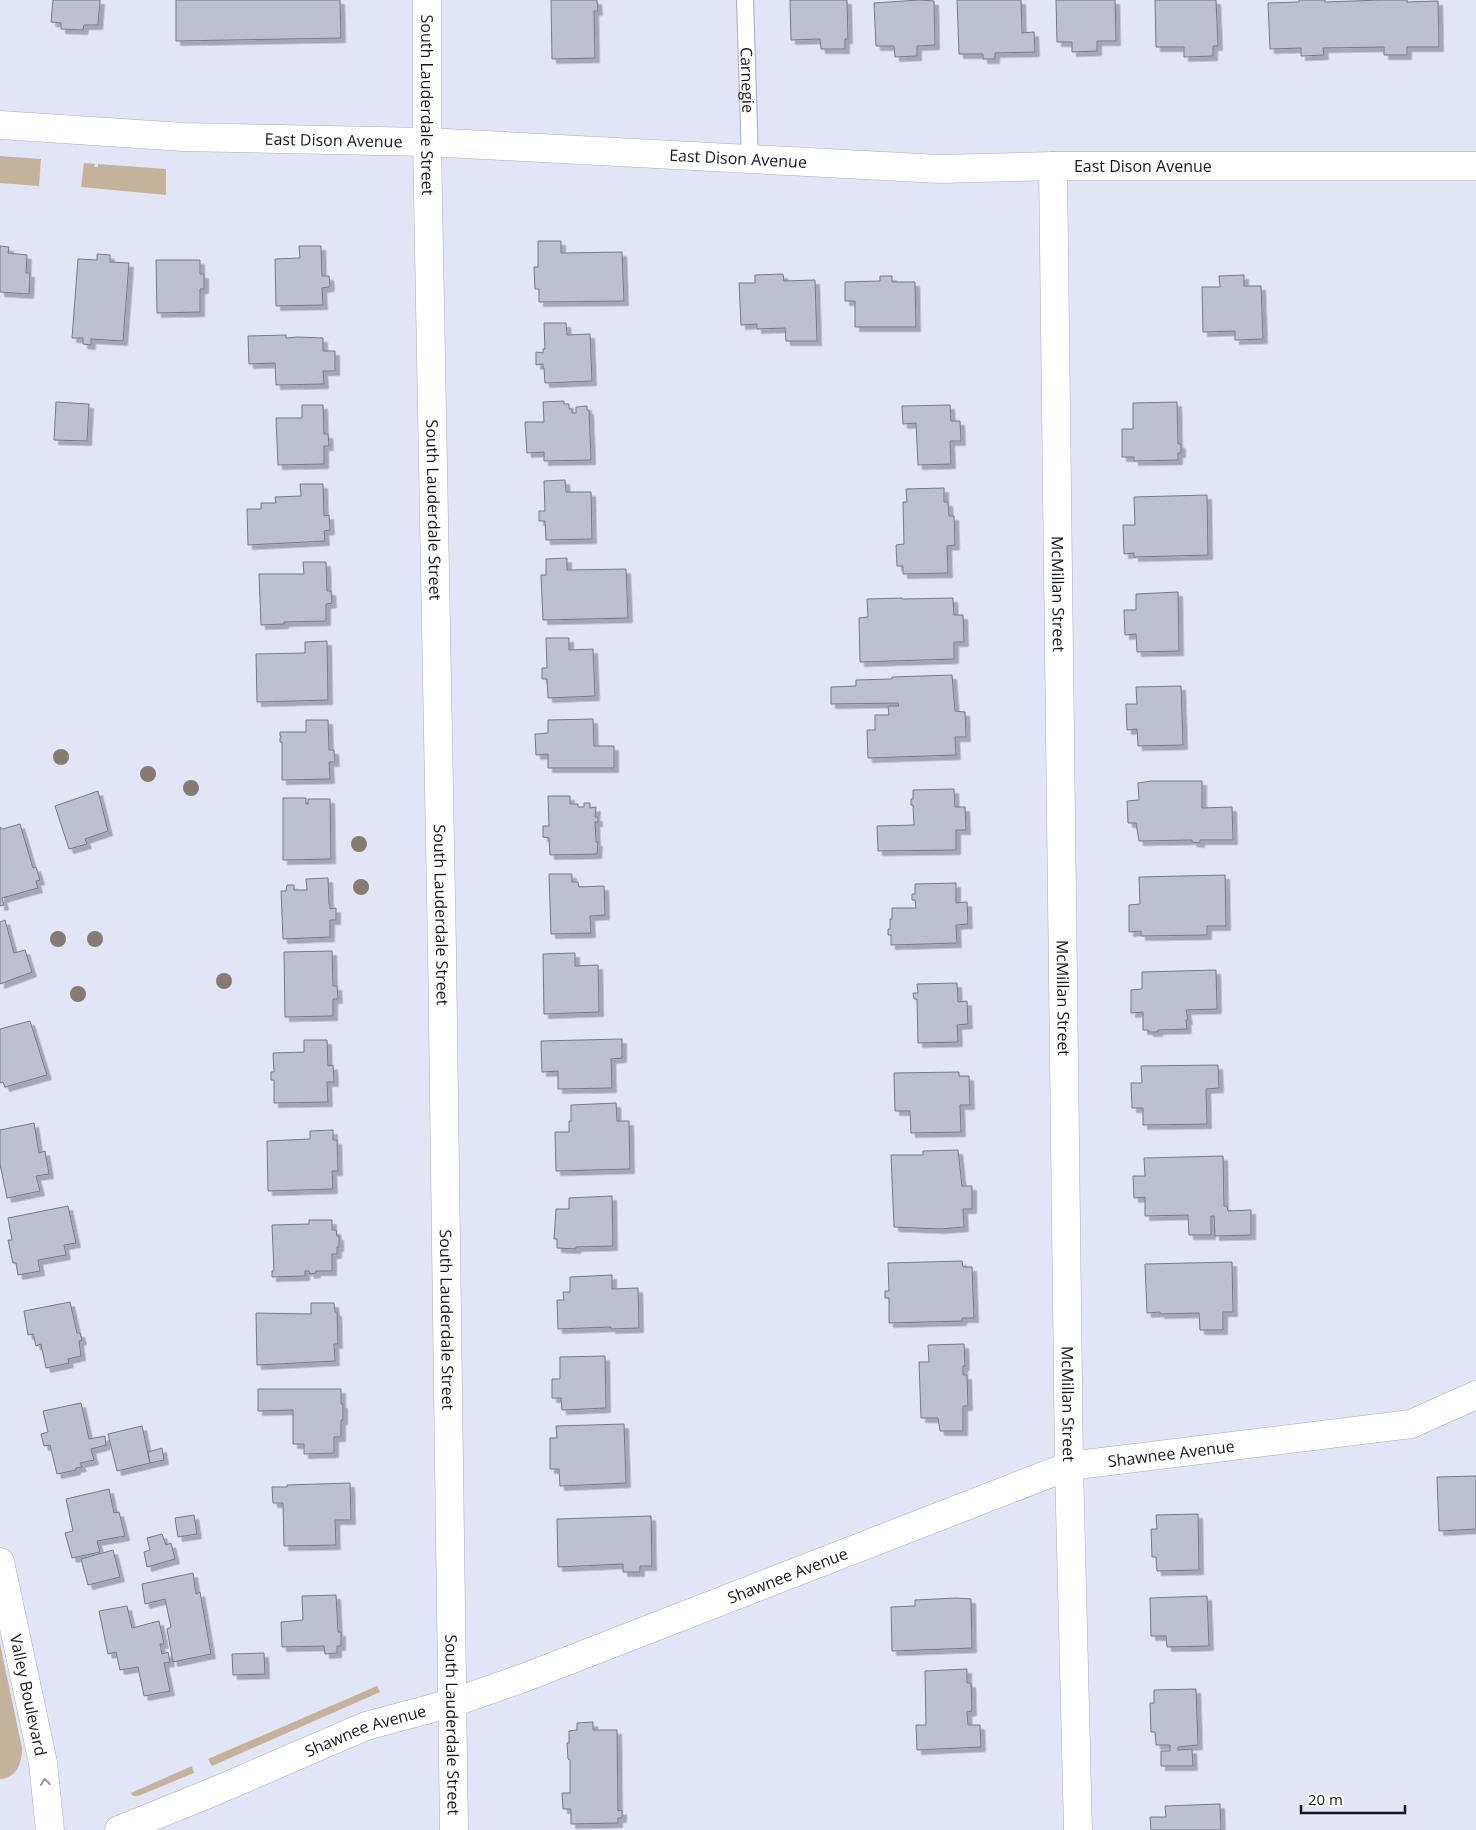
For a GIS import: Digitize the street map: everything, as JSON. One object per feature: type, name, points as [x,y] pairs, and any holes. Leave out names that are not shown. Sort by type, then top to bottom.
[{"type":"street","name":"South Lauderdale Street","points":[[427,0],[427,142],[442,950],[454,1830]]},
{"type":"street","name":"East Dison Avenue","points":[[0,125],[184,137],[427,142],[940,169],[1053,166],[1476,166]]},
{"type":"street","name":"McMillan Street","points":[[1053,166],[1069,1466],[1078,1830]]},
{"type":"street","name":"Shawnee Avenue","points":[[119,1830],[366,1726],[452,1703],[526,1677],[1069,1466],[1411,1424],[1476,1395]]},
{"type":"street","name":"Valley Boulevard","points":[[0,1562],[43,1763],[50,1830]]},
{"type":"lane","name":"Carnegie","points":[[745,0],[750,159]]},
{"type":"shaded area","points":[[0,156],[41,159],[39,186],[0,183]]},
{"type":"shaded area","points":[[84,163],[95,164],[94,167],[98,167],[98,164],[166,169],[166,195],[81,187]]},
{"type":"shaded area","points":[[0,1644],[22,1748],[20,1764],[17,1769],[11,1776],[0,1779]]},
{"type":"shaded area","points":[[377,1686],[380,1692],[212,1766],[208,1759]]},
{"type":"shaded area","points":[[192,1766],[194,1773],[138,1796],[133,1796],[131,1793]]},
{"type":"building","points":[[53,0],[100,0],[98,25],[84,25],[83,30],[61,29],[61,23],[51,22]]},
{"type":"building","points":[[176,0],[340,0],[341,38],[176,41]]},
{"type":"building","points":[[551,0],[597,0],[598,11],[594,11],[595,58],[552,59]]},
{"type":"building","points":[[790,0],[847,0],[848,39],[845,39],[845,49],[821,49],[820,39],[791,40]]},
{"type":"building","points":[[957,0],[1021,0],[1022,33],[1034,32],[1035,52],[995,53],[995,59],[983,59],[983,54],[959,54]]},
{"type":"building","points":[[1056,0],[1115,0],[1116,41],[1097,41],[1097,51],[1072,52],[1072,42],[1057,42]]},
{"type":"building","points":[[1155,0],[1216,0],[1218,46],[1213,46],[1213,56],[1184,57],[1184,47],[1156,47]]},
{"type":"building","points":[[1299,0],[1325,0],[1325,2],[1381,0],[1407,0],[1407,2],[1438,1],[1439,47],[1407,47],[1407,55],[1384,55],[1384,47],[1323,48],[1324,55],[1301,56],[1301,48],[1270,49],[1268,3],[1299,2]]},
{"type":"building","points":[[934,1],[935,45],[917,46],[917,56],[895,57],[894,46],[876,46],[874,3]]},
{"type":"building","points":[[538,241],[561,241],[561,253],[622,252],[624,301],[539,302],[539,289],[535,289],[534,267],[538,267]]},
{"type":"building","points":[[0,246],[9,247],[8,253],[27,255],[26,273],[30,273],[29,294],[0,292]]},
{"type":"building","points":[[299,246],[321,246],[322,276],[329,276],[330,285],[329,287],[322,288],[323,305],[276,306],[275,259],[300,258]]},
{"type":"building","points":[[97,254],[110,255],[110,262],[129,263],[123,341],[91,339],[91,345],[83,344],[83,338],[72,338],[78,259],[97,260]]},
{"type":"building","points":[[156,260],[200,260],[200,274],[204,274],[204,289],[200,289],[200,312],[157,313]]},
{"type":"building","points":[[783,274],[784,281],[815,280],[817,341],[786,341],[785,328],[757,329],[757,324],[741,325],[739,283],[755,283],[755,275]]},
{"type":"building","points":[[1244,275],[1244,286],[1261,286],[1263,339],[1235,340],[1235,331],[1203,332],[1202,287],[1220,287],[1219,276]]},
{"type":"building","points":[[880,276],[892,276],[892,282],[915,282],[916,327],[855,327],[855,301],[845,301],[845,282],[880,281]]},
{"type":"building","points":[[544,323],[566,323],[567,335],[590,334],[592,381],[545,383],[543,364],[536,365],[536,352],[543,353],[543,349],[545,349]]},
{"type":"building","points":[[286,335],[286,338],[323,338],[323,351],[335,351],[335,371],[323,371],[324,384],[276,385],[275,363],[249,364],[248,336]]},
{"type":"building","points":[[564,401],[564,404],[569,404],[569,409],[572,409],[572,413],[576,413],[576,407],[587,406],[587,410],[589,410],[591,460],[544,461],[544,452],[527,453],[525,422],[544,422],[543,402]]},
{"type":"building","points":[[56,402],[89,404],[87,441],[54,440]]},
{"type":"building","points":[[1177,402],[1178,444],[1181,444],[1181,453],[1178,453],[1178,460],[1134,461],[1134,457],[1122,457],[1122,429],[1133,429],[1133,403]]},
{"type":"building","points":[[302,405],[323,405],[324,434],[328,434],[329,446],[324,446],[324,464],[278,465],[276,418],[302,418]]},
{"type":"building","points":[[950,405],[951,421],[960,421],[961,441],[950,441],[951,464],[918,465],[916,423],[903,424],[902,406]]},
{"type":"building","points":[[565,480],[566,492],[591,492],[592,539],[546,540],[545,521],[539,521],[539,511],[545,511],[544,481]]},
{"type":"building","points":[[300,484],[323,484],[324,516],[329,515],[330,530],[324,531],[325,541],[248,545],[247,509],[261,509],[261,503],[276,503],[275,497],[301,496]]},
{"type":"building","points":[[944,488],[944,502],[948,502],[949,516],[954,516],[955,545],[947,546],[948,573],[903,574],[903,566],[897,566],[896,545],[904,544],[903,502],[907,502],[906,489]]},
{"type":"building","points":[[1207,495],[1208,555],[1134,557],[1134,553],[1124,554],[1123,525],[1135,525],[1134,497]]},
{"type":"building","points":[[567,558],[567,570],[626,569],[628,618],[543,620],[541,575],[546,575],[546,559]]},
{"type":"building","points":[[303,562],[326,562],[327,591],[331,591],[332,603],[326,604],[326,621],[284,622],[284,624],[261,625],[259,574],[304,574]]},
{"type":"building","points":[[1178,592],[1179,651],[1137,652],[1136,634],[1125,635],[1124,610],[1136,610],[1136,594]]},
{"type":"building","points":[[953,598],[954,615],[963,615],[964,642],[954,642],[954,659],[860,662],[859,618],[868,617],[867,599]]},
{"type":"building","points":[[546,638],[569,638],[569,650],[593,649],[595,696],[548,698],[547,679],[542,679],[542,668],[547,668]]},
{"type":"building","points":[[327,641],[328,700],[257,702],[256,654],[305,653],[305,642]]},
{"type":"building","points":[[952,675],[955,711],[965,712],[966,737],[955,737],[956,755],[868,758],[867,730],[875,730],[875,715],[889,715],[888,706],[899,706],[898,703],[831,704],[831,687],[856,686],[856,680]]},
{"type":"building","points":[[1181,686],[1183,745],[1138,746],[1137,729],[1127,730],[1126,704],[1137,704],[1136,687]]},
{"type":"building","points":[[593,719],[594,746],[614,746],[614,768],[548,768],[548,754],[536,755],[535,734],[548,733],[548,720]]},
{"type":"building","points":[[306,720],[328,720],[329,750],[334,750],[335,762],[329,762],[330,779],[282,780],[282,742],[280,742],[280,732],[306,732]]},
{"type":"building","points":[[1151,781],[1202,781],[1202,808],[1232,807],[1233,840],[1200,840],[1200,843],[1192,842],[1192,840],[1139,841],[1136,823],[1128,823],[1127,801],[1139,800],[1138,783]]},
{"type":"building","points":[[954,789],[955,807],[965,807],[966,830],[956,830],[956,850],[878,851],[877,826],[914,825],[913,805],[911,805],[913,790]]},
{"type":"building","points":[[98,791],[108,831],[85,839],[87,844],[69,849],[55,806]]},
{"type":"building","points":[[548,796],[570,796],[570,804],[578,804],[578,807],[584,807],[584,803],[590,803],[590,808],[596,807],[595,817],[598,817],[598,822],[595,822],[596,842],[598,842],[597,854],[550,855],[549,838],[543,837],[543,826],[549,826]]},
{"type":"building","points":[[283,798],[306,798],[306,804],[308,804],[308,799],[330,799],[331,859],[283,860]]},
{"type":"building","points":[[20,824],[33,868],[36,867],[40,880],[36,881],[38,888],[2,898],[4,905],[0,906],[0,827],[3,829]]},
{"type":"building","points":[[549,874],[572,874],[572,882],[578,882],[579,887],[604,886],[605,915],[590,916],[591,933],[551,934]]},
{"type":"building","points":[[1225,875],[1226,926],[1207,926],[1207,935],[1141,936],[1141,931],[1129,932],[1129,905],[1140,904],[1139,877]]},
{"type":"building","points":[[328,878],[330,909],[336,908],[336,920],[330,920],[330,937],[283,939],[281,891],[286,891],[287,885],[294,885],[294,890],[307,890],[306,879]]},
{"type":"building","points":[[956,883],[956,903],[967,902],[968,924],[956,925],[957,943],[891,945],[891,935],[888,935],[888,929],[890,929],[890,919],[892,919],[892,908],[916,908],[915,900],[912,900],[912,894],[915,894],[915,884]]},
{"type":"building","points":[[5,920],[14,953],[25,950],[32,972],[0,984],[0,922]]},
{"type":"building","points":[[332,951],[333,986],[337,986],[338,999],[333,999],[333,1016],[285,1017],[284,952]]},
{"type":"building","points":[[575,953],[575,966],[598,965],[599,1012],[544,1014],[543,954]]},
{"type":"building","points":[[1216,970],[1217,1009],[1186,1010],[1187,1029],[1149,1032],[1148,1030],[1143,1030],[1143,1012],[1131,1013],[1131,990],[1142,989],[1142,972]]},
{"type":"building","points":[[957,983],[958,1002],[967,1001],[968,1024],[957,1025],[958,1042],[918,1043],[917,999],[914,999],[913,993],[918,993],[917,984]]},
{"type":"building","points":[[30,1021],[47,1075],[5,1087],[3,1082],[0,1083],[0,1029]]},
{"type":"building","points":[[622,1039],[622,1058],[611,1059],[612,1088],[558,1089],[558,1071],[542,1072],[541,1041]]},
{"type":"building","points":[[304,1040],[327,1040],[328,1066],[333,1065],[334,1082],[327,1082],[328,1102],[274,1103],[274,1080],[271,1080],[271,1072],[274,1072],[273,1053],[304,1052]]},
{"type":"building","points":[[1218,1065],[1219,1088],[1206,1089],[1207,1124],[1143,1125],[1143,1108],[1132,1108],[1131,1083],[1142,1083],[1141,1066]]},
{"type":"building","points":[[959,1072],[959,1076],[969,1076],[970,1105],[960,1105],[961,1132],[911,1133],[910,1111],[895,1111],[894,1073]]},
{"type":"building","points":[[616,1103],[617,1121],[629,1121],[630,1169],[556,1171],[555,1132],[569,1132],[571,1105]]},
{"type":"building","points":[[34,1123],[39,1153],[45,1151],[49,1174],[36,1176],[40,1191],[7,1198],[0,1164],[0,1130]]},
{"type":"building","points":[[333,1130],[333,1140],[337,1140],[338,1171],[332,1171],[333,1189],[268,1191],[267,1141],[310,1139],[310,1131]]},
{"type":"building","points":[[958,1150],[962,1186],[972,1186],[972,1209],[963,1209],[964,1227],[940,1229],[894,1227],[891,1155],[923,1155],[923,1151]]},
{"type":"building","points":[[1223,1156],[1224,1206],[1227,1206],[1228,1211],[1251,1210],[1251,1235],[1215,1236],[1214,1216],[1211,1216],[1211,1235],[1189,1235],[1188,1215],[1145,1216],[1145,1197],[1134,1198],[1133,1176],[1145,1176],[1144,1158]]},
{"type":"building","points":[[612,1196],[613,1246],[576,1247],[576,1249],[557,1248],[557,1239],[554,1239],[556,1209],[569,1209],[569,1198]]},
{"type":"building","points":[[68,1206],[76,1243],[64,1245],[66,1255],[38,1260],[40,1271],[18,1275],[16,1263],[13,1263],[8,1240],[12,1240],[8,1218]]},
{"type":"building","points":[[309,1220],[332,1220],[332,1230],[336,1230],[337,1236],[339,1236],[339,1247],[337,1247],[337,1254],[332,1254],[332,1271],[316,1271],[316,1273],[310,1274],[309,1271],[305,1271],[305,1276],[272,1277],[272,1271],[274,1271],[272,1225],[309,1224]]},
{"type":"building","points":[[962,1261],[963,1267],[972,1267],[974,1318],[962,1318],[962,1321],[889,1323],[889,1298],[885,1298],[885,1291],[889,1291],[888,1263]]},
{"type":"building","points":[[1232,1262],[1233,1312],[1223,1312],[1223,1330],[1200,1330],[1199,1313],[1147,1313],[1145,1264]]},
{"type":"building","points":[[612,1275],[612,1289],[638,1288],[639,1328],[558,1329],[557,1300],[564,1300],[563,1292],[570,1292],[570,1277]]},
{"type":"building","points":[[70,1302],[77,1333],[80,1333],[82,1340],[79,1341],[81,1356],[68,1359],[69,1363],[46,1368],[41,1344],[36,1346],[33,1334],[28,1335],[24,1311]]},
{"type":"building","points":[[311,1303],[334,1303],[335,1312],[337,1312],[338,1344],[334,1344],[335,1361],[257,1365],[256,1313],[311,1314]]},
{"type":"building","points":[[964,1344],[965,1366],[963,1366],[963,1375],[967,1375],[968,1406],[963,1406],[963,1431],[940,1431],[938,1418],[921,1418],[919,1362],[929,1362],[928,1345]]},
{"type":"building","points":[[605,1356],[606,1408],[562,1410],[561,1398],[552,1398],[552,1379],[560,1379],[560,1357]]},
{"type":"building","points":[[258,1389],[341,1389],[343,1420],[341,1420],[341,1437],[334,1437],[334,1453],[304,1454],[304,1444],[293,1444],[293,1410],[258,1411]]},
{"type":"building","points":[[81,1403],[89,1439],[105,1436],[106,1445],[91,1449],[94,1460],[80,1463],[82,1467],[76,1468],[76,1470],[57,1474],[50,1445],[44,1446],[41,1434],[48,1432],[43,1411]]},
{"type":"building","points":[[624,1424],[626,1483],[560,1486],[559,1469],[550,1469],[550,1438],[557,1438],[556,1426]]},
{"type":"building","points":[[142,1426],[150,1463],[117,1471],[108,1434]]},
{"type":"building","points":[[162,1448],[164,1460],[150,1463],[148,1452]]},
{"type":"building","points":[[1476,1476],[1476,1529],[1439,1531],[1437,1477]]},
{"type":"building","points":[[350,1483],[351,1520],[335,1520],[336,1545],[284,1546],[283,1503],[273,1503],[272,1487]]},
{"type":"building","points":[[109,1489],[114,1513],[119,1512],[125,1536],[97,1541],[100,1552],[72,1558],[65,1533],[73,1531],[66,1499]]},
{"type":"building","points":[[1198,1514],[1199,1570],[1157,1571],[1156,1557],[1152,1557],[1151,1529],[1157,1529],[1156,1515]]},
{"type":"building","points":[[194,1515],[197,1534],[178,1537],[175,1518]]},
{"type":"building","points":[[651,1516],[652,1566],[640,1566],[640,1572],[623,1572],[623,1564],[558,1567],[557,1519]]},
{"type":"building","points":[[162,1534],[166,1545],[171,1543],[175,1559],[147,1567],[144,1552],[150,1550],[147,1538]]},
{"type":"building","points":[[113,1550],[120,1577],[88,1585],[81,1559]]},
{"type":"building","points":[[193,1573],[196,1594],[200,1592],[211,1654],[173,1662],[167,1629],[171,1627],[165,1599],[145,1604],[142,1584]]},
{"type":"building","points":[[336,1595],[338,1632],[341,1632],[341,1646],[337,1646],[337,1653],[325,1654],[324,1646],[282,1647],[281,1622],[303,1620],[302,1596]]},
{"type":"building","points":[[1207,1596],[1209,1646],[1167,1647],[1166,1636],[1151,1636],[1150,1598]]},
{"type":"building","points":[[971,1599],[972,1648],[892,1651],[891,1607],[915,1606],[915,1600]]},
{"type":"building","points":[[127,1606],[132,1628],[159,1621],[164,1644],[160,1644],[162,1654],[168,1652],[170,1662],[164,1663],[170,1691],[144,1696],[138,1667],[120,1670],[116,1652],[108,1654],[99,1611]]},
{"type":"building","points":[[264,1653],[265,1674],[233,1675],[232,1654]]},
{"type":"building","points":[[967,1669],[967,1683],[971,1683],[972,1711],[967,1712],[968,1725],[980,1725],[981,1747],[917,1750],[916,1725],[926,1725],[925,1671]]},
{"type":"building","points":[[1196,1689],[1198,1745],[1178,1747],[1178,1750],[1192,1749],[1193,1766],[1161,1766],[1161,1751],[1170,1751],[1170,1745],[1156,1745],[1155,1732],[1151,1732],[1150,1703],[1154,1703],[1154,1690]]},
{"type":"building","points":[[593,1722],[593,1730],[617,1730],[618,1811],[622,1810],[622,1818],[618,1818],[618,1823],[571,1824],[571,1809],[563,1809],[562,1793],[570,1793],[570,1760],[568,1759],[567,1743],[569,1743],[569,1731],[577,1730],[577,1723]]},
{"type":"building","points":[[1220,1804],[1221,1830],[1151,1830],[1150,1817],[1166,1817],[1165,1806]]}]
